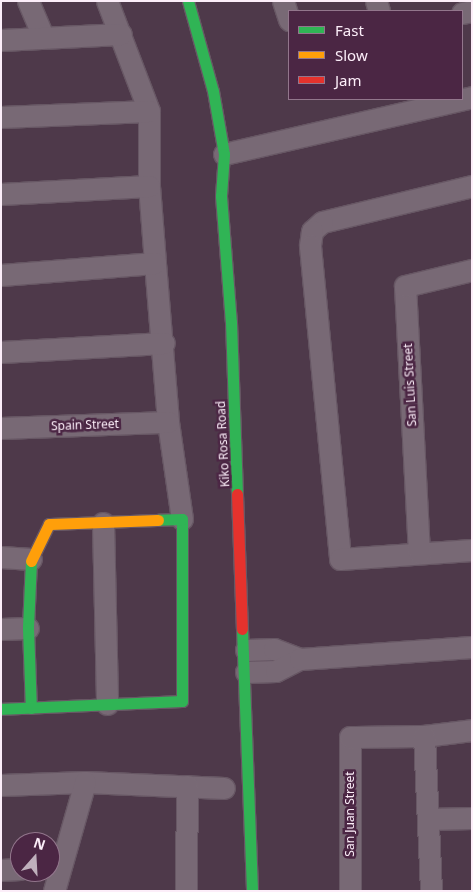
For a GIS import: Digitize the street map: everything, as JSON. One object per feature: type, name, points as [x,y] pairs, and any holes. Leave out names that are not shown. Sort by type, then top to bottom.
[{"type":"street","points":[[28,1],[42,36]]},
{"type":"street","points":[[1,709],[182,701],[182,519],[168,422],[164,342],[155,263],[149,186],[149,110],[107,1]]},
{"type":"street","name":"Kiko Rosa Road","points":[[188,1],[213,91],[224,154],[221,196],[231,322],[246,650],[252,891]]},
{"type":"street","points":[[283,1],[288,17]]},
{"type":"street","points":[[1,40],[42,36],[121,34]]},
{"type":"street","points":[[224,154],[402,106],[449,100]]},
{"type":"street","points":[[1,117],[149,110]]},
{"type":"street","points":[[1,194],[149,186]]},
{"type":"street","points":[[472,186],[322,222],[312,232],[310,246],[340,559],[472,550]]},
{"type":"street","points":[[1,275],[155,263]]},
{"type":"street","name":"San Luis Street","points":[[419,553],[405,286],[472,270]]},
{"type":"street","points":[[1,352],[164,342]]},
{"type":"street","name":"Spain Street","points":[[1,428],[168,422]]},
{"type":"street","points":[[31,708],[28,628],[31,559],[49,524],[182,519]]},
{"type":"street","points":[[103,523],[108,656],[107,704]]},
{"type":"street","points":[[1,557],[31,559]]},
{"type":"street","points":[[1,629],[28,628]]},
{"type":"street","points":[[246,672],[276,670],[300,659],[472,647]]},
{"type":"street","points":[[246,650],[274,649],[300,659]]},
{"type":"street","points":[[431,891],[424,736],[472,730]]},
{"type":"street","name":"San Juan Street","points":[[350,891],[350,737],[424,736]]},
{"type":"street","points":[[60,854],[85,782]]},
{"type":"street","points":[[1,785],[85,782],[224,788]]},
{"type":"street","points":[[186,891],[187,786]]},
{"type":"street","points":[[428,818],[472,818]]},
{"type":"traffic: fast","points":[[188,1],[213,91],[224,154],[221,196],[231,322],[237,494]]},
{"type":"traffic: fast","points":[[1,709],[182,701],[182,519],[158,520]]},
{"type":"traffic: fast","points":[[31,561],[28,628],[31,708]]},
{"type":"traffic: fast","points":[[242,629],[252,891]]},
{"type":"traffic: slow","points":[[31,561],[49,524],[158,520]]},
{"type":"traffic: jam","points":[[237,494],[242,629]]}]
